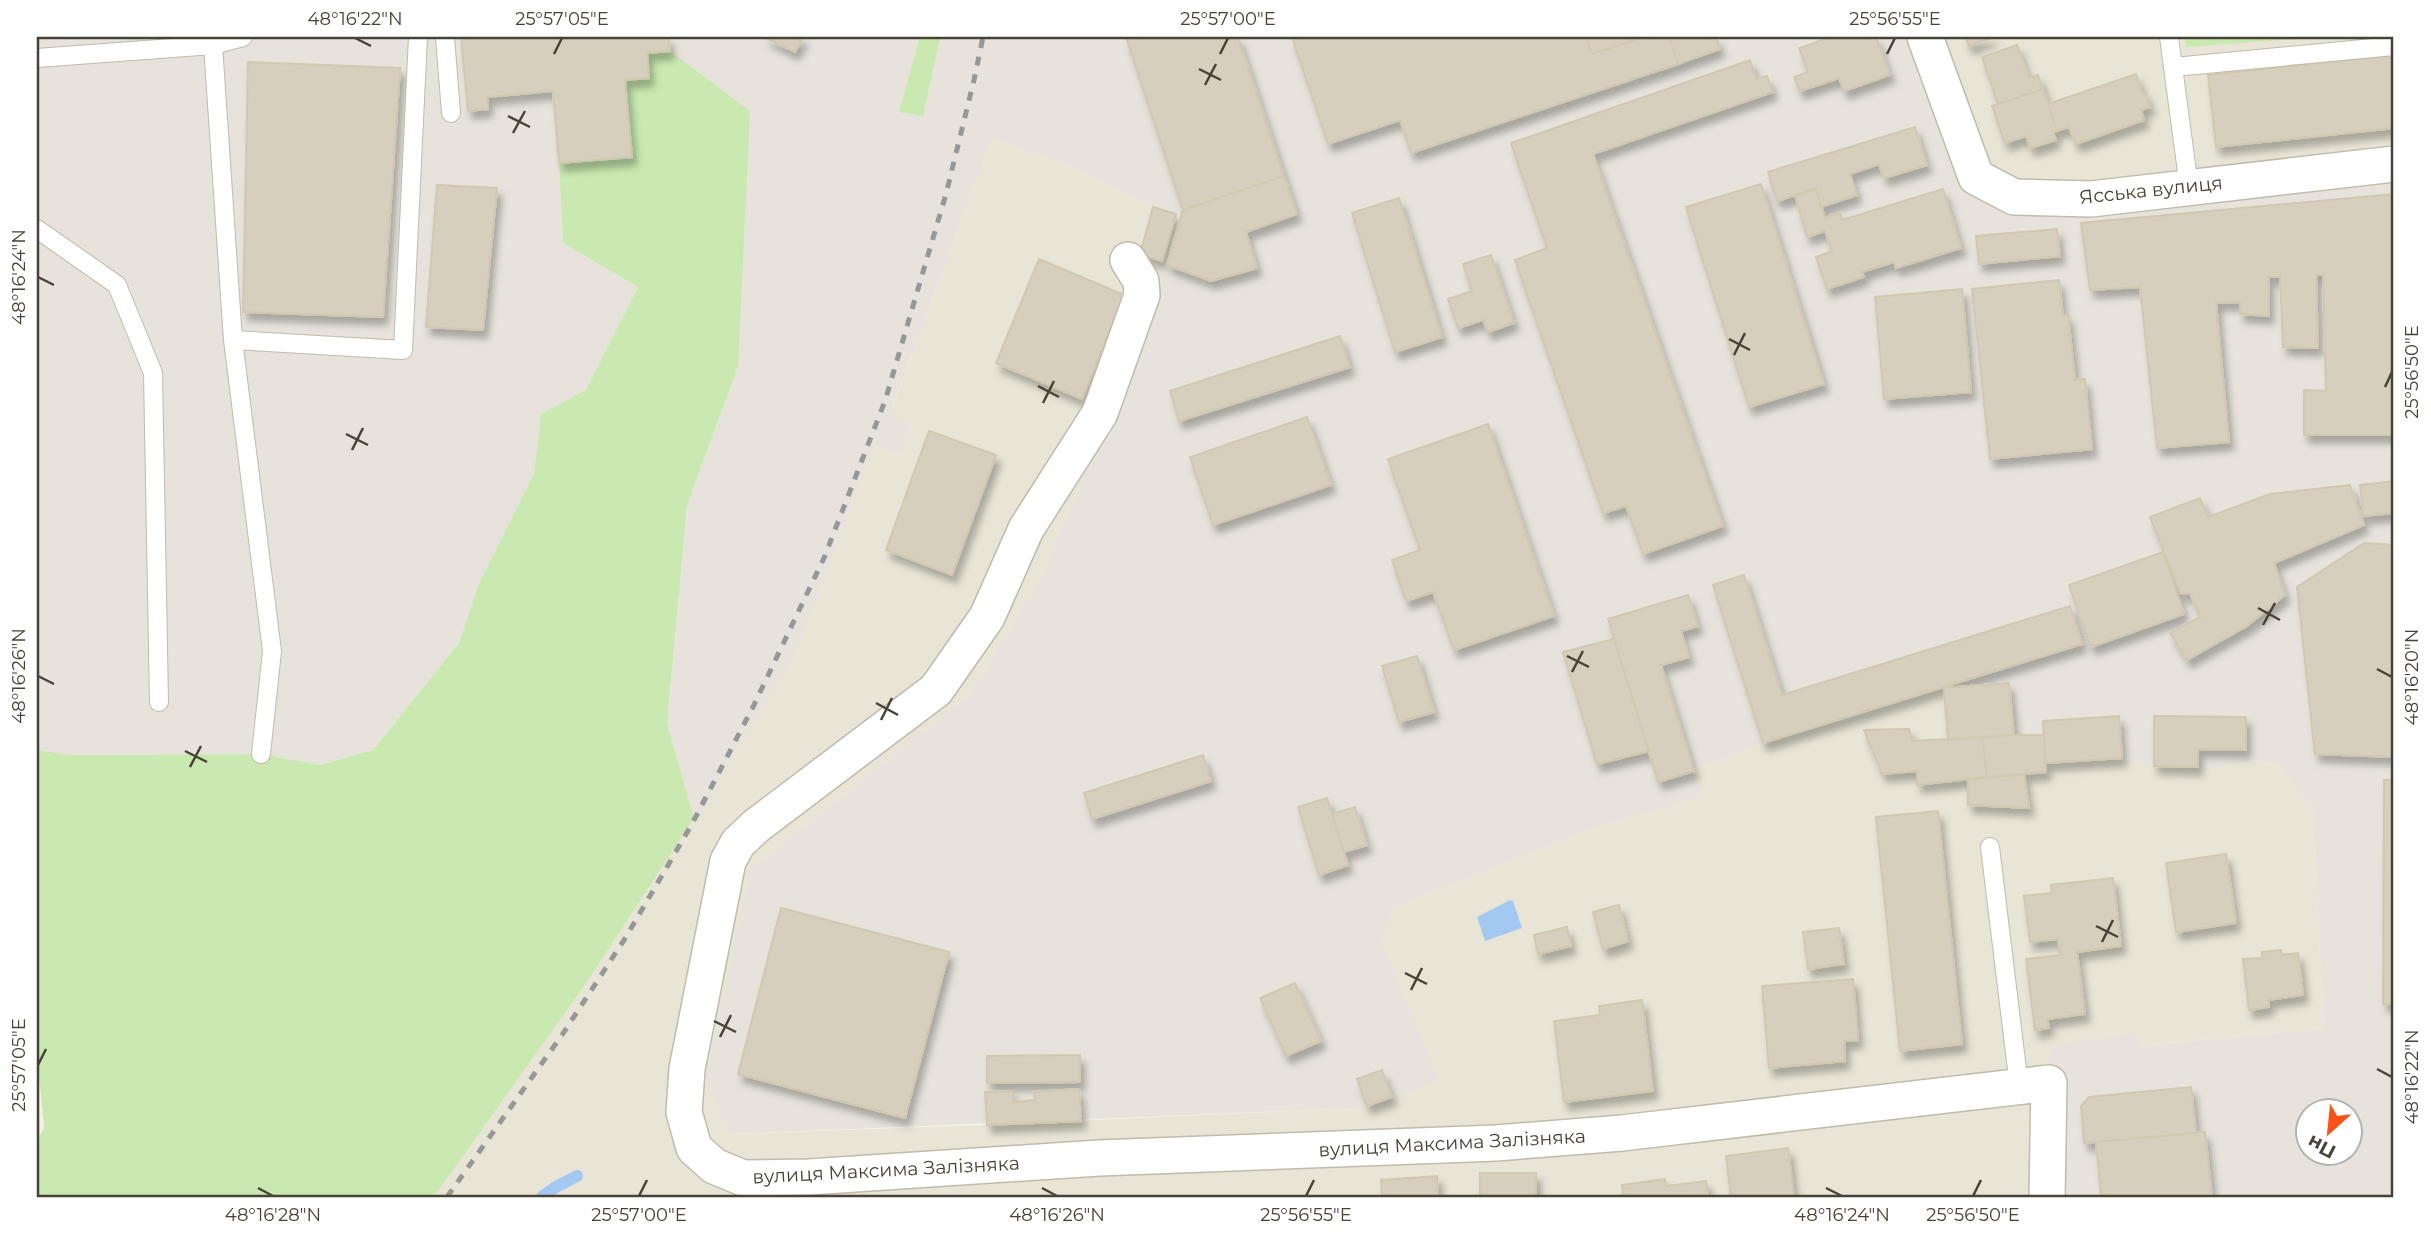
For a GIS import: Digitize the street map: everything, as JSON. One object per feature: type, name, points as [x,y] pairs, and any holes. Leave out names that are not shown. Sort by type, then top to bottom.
[{"type":"street","name":"Ясська вулиця","points":[[1925,37],[1976,177],[2014,197],[2091,199],[2394,164]]},
{"type":"street","name":"вулиця Максима Залізняка","points":[[1128,260],[1141,281],[1142,295],[1100,413],[1026,529],[987,617],[936,690],[756,826],[738,843],[728,861],[687,1069],[684,1112],[694,1148],[714,1166],[743,1178],[808,1177],[1099,1158],[1496,1143],[1622,1133],[2034,1085]]},
{"type":"street","points":[[2034,1085],[2047,1197]]},
{"type":"lane","points":[[37,58],[214,45],[243,37]]},
{"type":"lane","points":[[233,340],[403,350],[418,37]]},
{"type":"lane","points":[[445,37],[451,113]]},
{"type":"lane","points":[[2169,37],[2189,187]]},
{"type":"lane","points":[[214,45],[233,340],[272,651],[261,754]]},
{"type":"lane","points":[[2174,67],[2394,46]]},
{"type":"lane","points":[[37,229],[117,285],[153,373],[159,702]]},
{"type":"lane","points":[[1990,846],[2034,1085]]},
{"type":"shaded area","points":[[37,37],[1923,37],[1974,176],[2012,199],[2394,166],[2394,1197],[2049,1197],[2051,1046],[2137,1033],[2139,1046],[2324,1028],[2312,808],[2276,763],[2154,766],[2122,758],[2046,763],[2046,772],[1987,777],[1982,738],[1948,740],[1943,688],[1763,743],[1694,771],[1702,797],[1592,829],[1393,908],[1382,939],[1439,1083],[1358,1108],[730,1134],[706,1079],[752,868],[971,693],[1038,581],[1136,357],[1182,216],[1153,207],[1081,171],[992,139],[892,408],[910,424],[902,456],[874,446],[794,661],[694,818],[667,725],[687,505],[738,367],[649,78],[632,157],[559,164],[563,243],[638,287],[586,390],[541,415],[534,473],[479,583],[459,643],[373,750],[320,765],[261,754],[70,755],[37,750]]},
{"type":"shaded area","points":[[1923,37],[2394,37],[2394,166],[2092,201],[1974,176]]},
{"type":"shaded area","points":[[992,139],[1081,171],[1153,207],[1182,215],[1136,357],[1038,581],[971,693],[752,868],[730,1134],[1358,1108],[1438,1083],[1382,939],[1393,908],[1592,829],[1701,797],[1694,771],[1763,743],[1944,688],[1948,740],[1987,777],[2046,772],[2046,763],[2122,758],[2154,766],[2276,763],[2312,808],[2324,1028],[2138,1046],[2137,1033],[2049,1197],[434,1197],[586,982],[794,661],[874,445],[901,456],[910,424],[892,409]]},
{"type":"green space","points":[[920,37],[940,37],[923,116],[899,112]]},
{"type":"green space","points":[[2185,37],[2322,37],[2186,47]]},
{"type":"green space","points":[[670,51],[750,111],[738,367],[687,505],[667,724],[694,818],[586,983],[434,1197],[37,1197],[37,1141],[44,1128],[37,1054],[37,750],[70,755],[261,754],[320,765],[373,750],[459,643],[479,583],[534,473],[541,414],[586,390],[638,287],[563,243],[559,163],[632,157],[625,80],[649,78],[647,53]]},
{"type":"water","points":[[1510,900],[1513,901],[1522,928],[1485,941],[1477,917]]},
{"type":"building","points":[[461,37],[668,37],[670,51],[647,53],[649,78],[625,80],[632,157],[559,163],[553,91],[487,97],[488,109],[468,111]]},
{"type":"building","points":[[764,37],[803,37],[795,52]]},
{"type":"building","points":[[1126,37],[1238,37],[1284,176],[1183,210]]},
{"type":"building","points":[[1292,37],[1586,37],[1592,54],[1645,37],[1669,37],[1678,64],[1411,153],[1400,120],[1328,144]]},
{"type":"building","points":[[1586,37],[1645,37],[1592,54]]},
{"type":"building","points":[[1669,37],[1716,37],[1720,49],[1678,64]]},
{"type":"building","points":[[1831,37],[1876,37],[1890,75],[1844,91],[1839,78],[1800,91],[1794,77],[1808,72],[1799,48]]},
{"type":"building","points":[[1965,37],[1994,37],[1969,46]]},
{"type":"building","points":[[2017,45],[2029,78],[2038,75],[2043,89],[1998,104],[1982,57]]},
{"type":"building","points":[[2394,55],[2394,128],[2216,147],[2208,75]]},
{"type":"building","points":[[1750,60],[1756,79],[1767,76],[1773,92],[1593,154],[1723,526],[1643,554],[1626,506],[1603,513],[1515,260],[1547,248],[1511,143]]},
{"type":"building","points":[[248,62],[400,68],[383,317],[243,312]]},
{"type":"building","points":[[2136,74],[2150,107],[2141,110],[2144,120],[2076,144],[2069,127],[2057,131],[2048,104]]},
{"type":"building","points":[[2043,89],[2057,131],[2053,132],[2056,140],[2030,148],[2026,136],[2005,143],[1992,106]]},
{"type":"building","points":[[1915,127],[1927,165],[1884,178],[1879,164],[1850,174],[1857,195],[1821,207],[1816,189],[1777,201],[1768,172]]},
{"type":"building","points":[[1284,176],[1297,214],[1246,232],[1257,268],[1211,281],[1167,265],[1183,210]]},
{"type":"building","points":[[1761,184],[1824,384],[1749,407],[1686,207]]},
{"type":"building","points":[[437,185],[497,188],[483,330],[426,327]]},
{"type":"building","points":[[1816,189],[1825,218],[1840,213],[1842,220],[1943,189],[1961,248],[1896,268],[1894,262],[1862,272],[1864,277],[1827,289],[1816,257],[1832,251],[1825,231],[1807,237],[1795,195]]},
{"type":"building","points":[[2394,194],[2394,435],[2304,435],[2304,390],[2326,391],[2323,275],[2316,275],[2318,348],[2283,347],[2280,277],[2269,277],[2269,316],[2240,314],[2240,302],[2216,303],[2229,442],[2157,448],[2140,287],[2090,290],[2081,223]]},
{"type":"building","points":[[1399,198],[1442,337],[1395,352],[1352,213]]},
{"type":"building","points":[[1153,207],[1176,214],[1162,261],[1140,254]]},
{"type":"building","points":[[2057,229],[2060,256],[1979,264],[1976,236]]},
{"type":"building","points":[[1491,255],[1514,323],[1488,332],[1483,320],[1458,328],[1448,299],[1472,291],[1463,264]]},
{"type":"building","points":[[1039,259],[1124,295],[1082,399],[996,363]]},
{"type":"building","points":[[2059,280],[2063,316],[2068,315],[2075,380],[2085,379],[2092,449],[1990,459],[1972,289]]},
{"type":"building","points":[[1962,289],[1971,392],[1884,399],[1875,297]]},
{"type":"building","points":[[1340,336],[1350,367],[1179,421],[1170,391]]},
{"type":"building","points":[[1307,417],[1331,485],[1213,525],[1190,457]]},
{"type":"building","points":[[1488,424],[1554,616],[1454,650],[1433,592],[1406,601],[1392,560],[1420,550],[1388,459]]},
{"type":"building","points":[[929,431],[996,455],[952,575],[886,550]]},
{"type":"building","points":[[2394,481],[2394,513],[2363,516],[2360,485]]},
{"type":"building","points":[[2350,485],[2364,525],[2274,563],[2285,595],[2247,626],[2187,660],[2170,633],[2200,617],[2190,593],[2181,594],[2150,517],[2200,498],[2208,517],[2270,494]]},
{"type":"building","points":[[2364,543],[2394,545],[2394,757],[2315,754],[2297,587]]},
{"type":"building","points":[[2163,552],[2184,614],[2091,647],[2069,585]]},
{"type":"building","points":[[1744,575],[1782,695],[2070,606],[2082,644],[1763,743],[1713,585]]},
{"type":"building","points":[[1688,595],[1698,626],[1681,631],[1689,657],[1661,665],[1694,771],[1658,782],[1608,619]]},
{"type":"building","points":[[1614,639],[1649,751],[1597,764],[1563,652]]},
{"type":"building","points":[[1417,656],[1434,712],[1399,722],[1382,666]]},
{"type":"building","points":[[2009,683],[2014,735],[1948,740],[1944,688]]},
{"type":"building","points":[[2119,716],[2122,758],[2046,763],[2043,721]]},
{"type":"building","points":[[2154,716],[2246,717],[2246,750],[2198,749],[2198,767],[2154,766]]},
{"type":"building","points":[[1909,729],[1912,741],[1982,737],[1987,777],[1917,785],[1917,771],[1882,774],[1864,730]]},
{"type":"building","points":[[2044,735],[2046,772],[1987,777],[1982,737]]},
{"type":"building","points":[[1203,755],[1211,781],[1092,819],[1084,793]]},
{"type":"building","points":[[2024,774],[2029,808],[1968,805],[1968,780]]},
{"type":"building","points":[[2384,780],[2394,780],[2394,1004],[2383,1004]]},
{"type":"building","points":[[1327,798],[1348,865],[1319,875],[1298,807]]},
{"type":"building","points":[[1355,807],[1367,845],[1344,852],[1332,814]]},
{"type":"building","points":[[1938,811],[1962,1044],[1900,1051],[1876,817]]},
{"type":"building","points":[[2226,854],[2236,923],[2176,932],[2166,863]]},
{"type":"building","points":[[2113,878],[2121,946],[2077,952],[2085,1014],[2047,1019],[2049,1028],[2035,1030],[2026,959],[2060,955],[2058,939],[2030,942],[2024,896],[2052,893],[2051,885]]},
{"type":"building","points":[[1619,905],[1628,941],[1603,949],[1593,912]]},
{"type":"building","points":[[781,908],[949,952],[905,1118],[738,1074]]},
{"type":"building","points":[[1567,927],[1571,946],[1538,954],[1534,935]]},
{"type":"building","points":[[1839,928],[1844,964],[1808,969],[1803,932]]},
{"type":"building","points":[[2281,950],[2282,955],[2298,953],[2303,995],[2268,1000],[2269,1007],[2249,1010],[2243,959],[2262,958],[2262,952]]},
{"type":"building","points":[[1853,979],[1858,1040],[1844,1041],[1845,1061],[1769,1068],[1762,986]]},
{"type":"building","points":[[1295,983],[1321,1041],[1286,1056],[1260,998]]},
{"type":"building","points":[[1642,1000],[1653,1091],[1564,1102],[1554,1021],[1600,1015],[1599,1006]]},
{"type":"building","points":[[1080,1055],[1080,1082],[987,1083],[987,1056]]},
{"type":"building","points":[[1382,1070],[1392,1097],[1367,1106],[1357,1079]]},
{"type":"building","points":[[2191,1087],[2196,1133],[2084,1143],[2081,1106],[2089,1097]]},
{"type":"building","points":[[1079,1089],[1081,1121],[987,1125],[985,1092],[1013,1091],[1013,1102],[1035,1100],[1034,1092]]},
{"type":"building","points":[[2205,1132],[2212,1197],[2101,1197],[2096,1142]]},
{"type":"building","points":[[1788,1148],[1794,1197],[1731,1197],[1726,1156]]},
{"type":"building","points":[[1480,1173],[1536,1173],[1536,1197],[1480,1197]]},
{"type":"building","points":[[1437,1176],[1438,1197],[1382,1197],[1381,1180]]},
{"type":"building","points":[[1665,1179],[1666,1186],[1706,1181],[1708,1197],[1623,1197],[1622,1185]]},
{"type":"waterway","points":[[542,1197],[577,1176]]},
{"type":"railway","points":[[447,1197],[562,1035],[626,937],[692,824],[753,707],[824,558],[885,401],[946,194],[983,37]]}]
